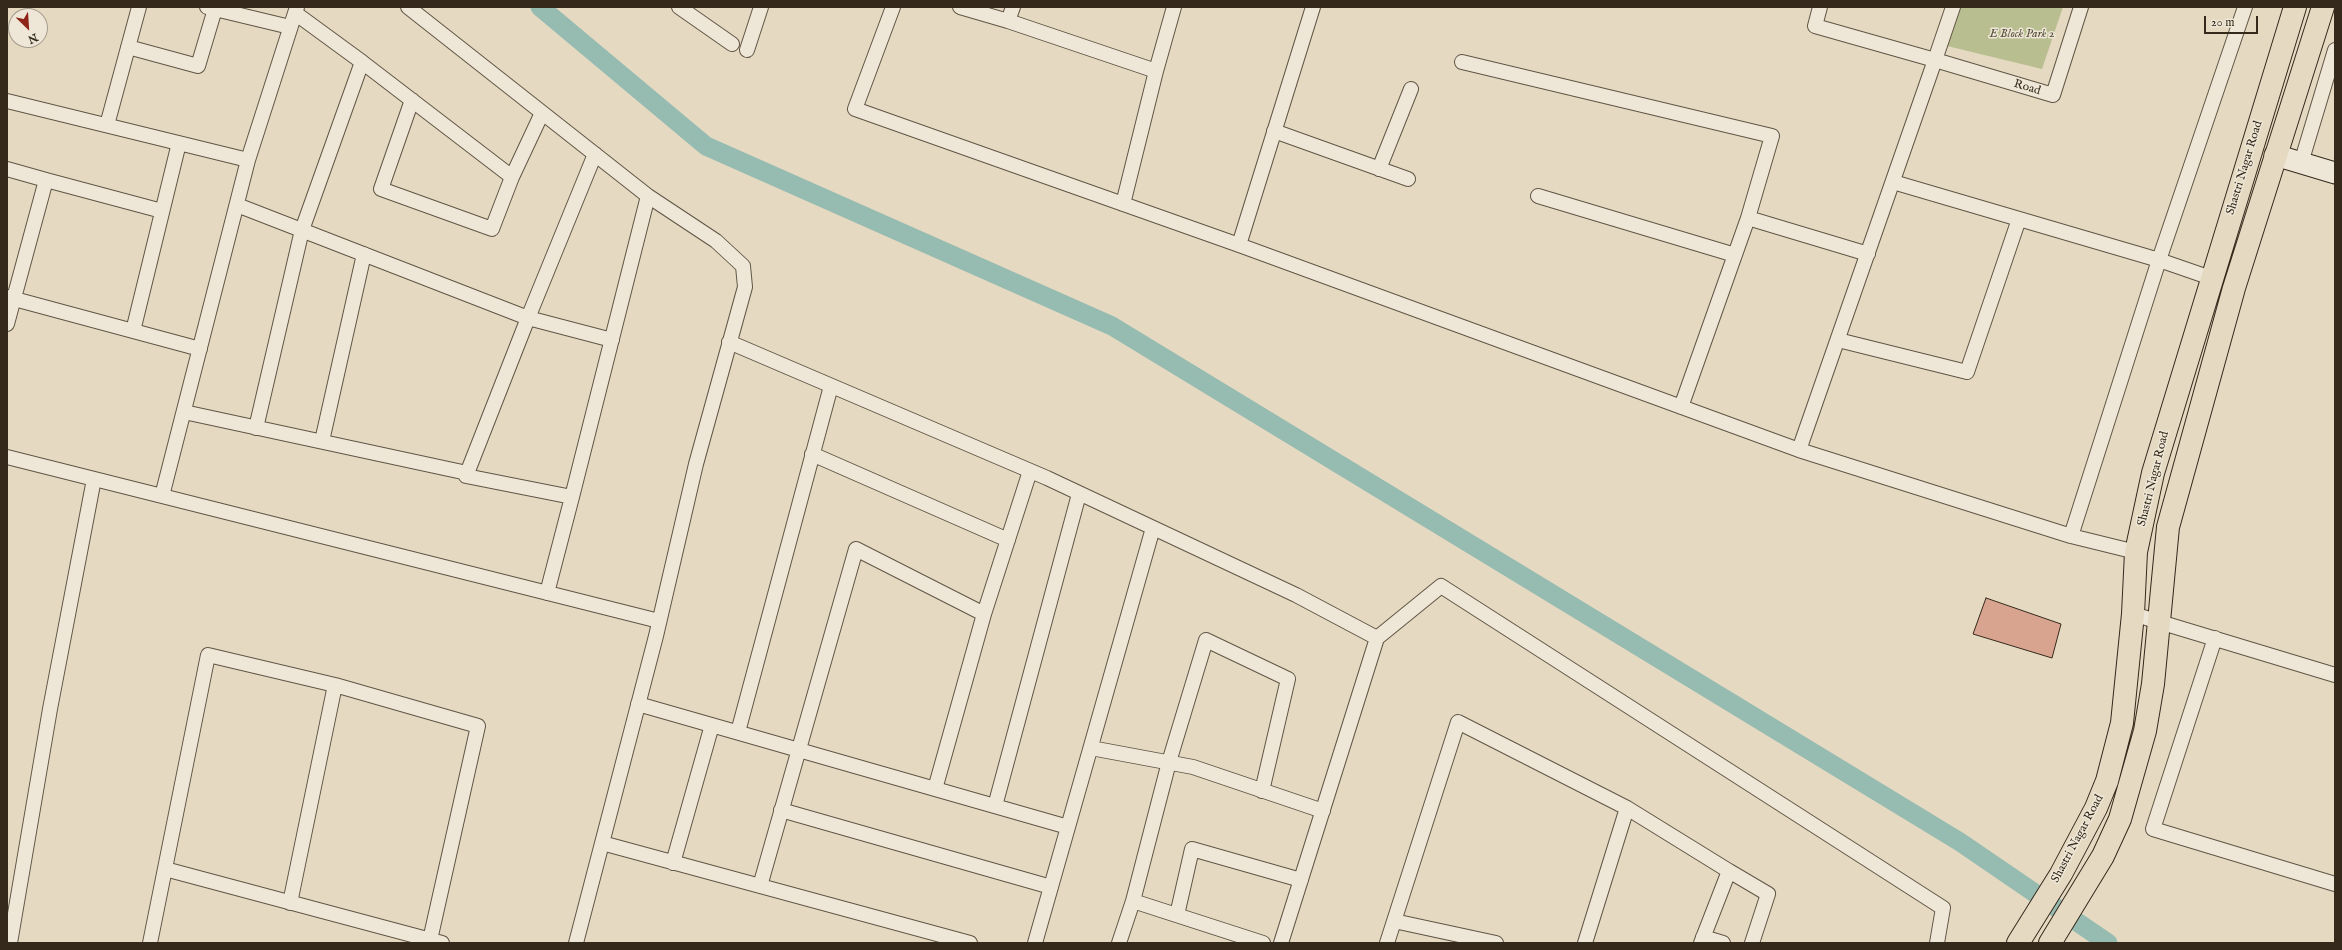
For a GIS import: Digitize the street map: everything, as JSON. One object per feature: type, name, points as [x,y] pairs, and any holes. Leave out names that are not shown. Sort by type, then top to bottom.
[{"type":"highway","name":"Shastri Nagar Road","points":[[2018,943],[2060,874],[2096,808],[2108,781],[2122,722],[2133,614],[2136,552],[2153,473],[2294,7]]},
{"type":"highway","points":[[2050,943],[2103,856],[2120,819],[2145,732],[2153,684],[2168,528],[2234,288],[2323,7]]},
{"type":"highway","points":[[2252,149],[2275,156]]},
{"type":"highway","points":[[2136,552],[2165,556]]},
{"type":"street","points":[[107,125],[139,7]]},
{"type":"street","points":[[408,7],[648,196],[716,241],[744,266],[745,287],[696,464],[659,621],[576,943]]},
{"type":"street","points":[[679,7],[732,44]]},
{"type":"street","points":[[747,50],[761,7]]},
{"type":"street","points":[[893,7],[855,109],[1239,245],[1799,450],[2071,536],[2136,552]]},
{"type":"street","points":[[960,7],[1008,21],[1156,70]]},
{"type":"street","points":[[1008,21],[1013,7]]},
{"type":"street","points":[[1123,204],[1156,70],[1174,7]]},
{"type":"street","points":[[1239,245],[1313,7]]},
{"type":"street","name":"Road","points":[[1820,7],[1815,26],[2053,95],[2081,7]]},
{"type":"street","points":[[1799,450],[1953,7]]},
{"type":"street","points":[[2071,536],[2160,260],[2245,7]]},
{"type":"street","points":[[128,47],[198,66],[211,8],[290,27]]},
{"type":"street","points":[[162,496],[248,160],[296,10],[512,177]]},
{"type":"street","points":[[2301,163],[2335,50]]},
{"type":"street","points":[[256,428],[302,230],[362,62]]},
{"type":"street","points":[[1462,62],[1772,136],[1748,218],[1681,407]]},
{"type":"street","points":[[1379,169],[1411,89]]},
{"type":"street","points":[[412,100],[381,189],[492,229],[512,177],[542,113]]},
{"type":"street","points":[[7,101],[248,160]]},
{"type":"street","points":[[1274,131],[1408,180]]},
{"type":"street","points":[[133,331],[179,143]]},
{"type":"street","points":[[572,497],[466,476],[528,318],[595,154]]},
{"type":"street","points":[[2275,156],[2335,173]]},
{"type":"street","points":[[7,169],[162,211]]},
{"type":"street","points":[[7,324],[10,298],[46,180]]},
{"type":"street","points":[[1893,182],[2160,260],[2211,278]]},
{"type":"street","points":[[547,592],[648,196]]},
{"type":"street","points":[[1538,196],[1735,255]]},
{"type":"street","points":[[237,205],[528,318],[612,340]]},
{"type":"street","points":[[1748,218],[1868,254]]},
{"type":"street","points":[[1838,340],[1967,372],[2019,219]]},
{"type":"street","points":[[322,441],[364,254]]},
{"type":"street","points":[[10,298],[200,349]]},
{"type":"street","points":[[730,342],[1030,471],[1296,595],[1377,638]]},
{"type":"street","points":[[738,732],[831,386]]},
{"type":"street","points":[[184,412],[467,473]]},
{"type":"street","points":[[812,454],[1008,540]]},
{"type":"street","points":[[7,457],[659,621]]},
{"type":"street","points":[[935,789],[984,614],[1030,471]]},
{"type":"street","points":[[10,943],[94,479]]},
{"type":"street","points":[[995,806],[1079,494]]},
{"type":"street","points":[[1036,943],[1153,528]]},
{"type":"street","points":[[760,886],[856,549],[984,614]]},
{"type":"street","points":[[1281,943],[1377,638],[1441,586],[1943,908],[1937,943]]},
{"type":"street","points":[[2133,614],[2158,620],[2335,676]]},
{"type":"street","points":[[2215,638],[2153,829],[2335,884]]},
{"type":"street","points":[[1119,943],[1133,901],[1169,762],[1206,640],[1288,679],[1262,791]]},
{"type":"street","points":[[150,943],[208,655],[335,685],[478,726],[436,941],[165,869]]},
{"type":"street","points":[[290,902],[335,685]]},
{"type":"street","points":[[638,704],[1068,827]]},
{"type":"street","points":[[1387,943],[1458,722],[1627,808],[1768,894],[1752,943]]},
{"type":"street","points":[[673,863],[712,725]]},
{"type":"street","points":[[1091,748],[1193,767],[1323,811]]},
{"type":"street","points":[[1585,943],[1627,808]]},
{"type":"street","points":[[781,810],[1051,887]]},
{"type":"street","points":[[602,843],[964,942]]},
{"type":"street","points":[[1177,915],[1192,848],[1301,880]]},
{"type":"street","points":[[1723,943],[1702,940],[1729,871]]},
{"type":"street","points":[[1133,901],[1263,943]]},
{"type":"street","points":[[1394,921],[1496,943]]},
{"type":"green space","name":"E Block Park 2","points":[[1961,7],[2063,7],[2042,69],[1947,46]]},
{"type":"building","points":[[1986,598],[2061,624],[2052,658],[1973,634]]},
{"type":"waterway","points":[[540,7],[706,146],[1112,326],[1960,842],[2108,943]]}]
